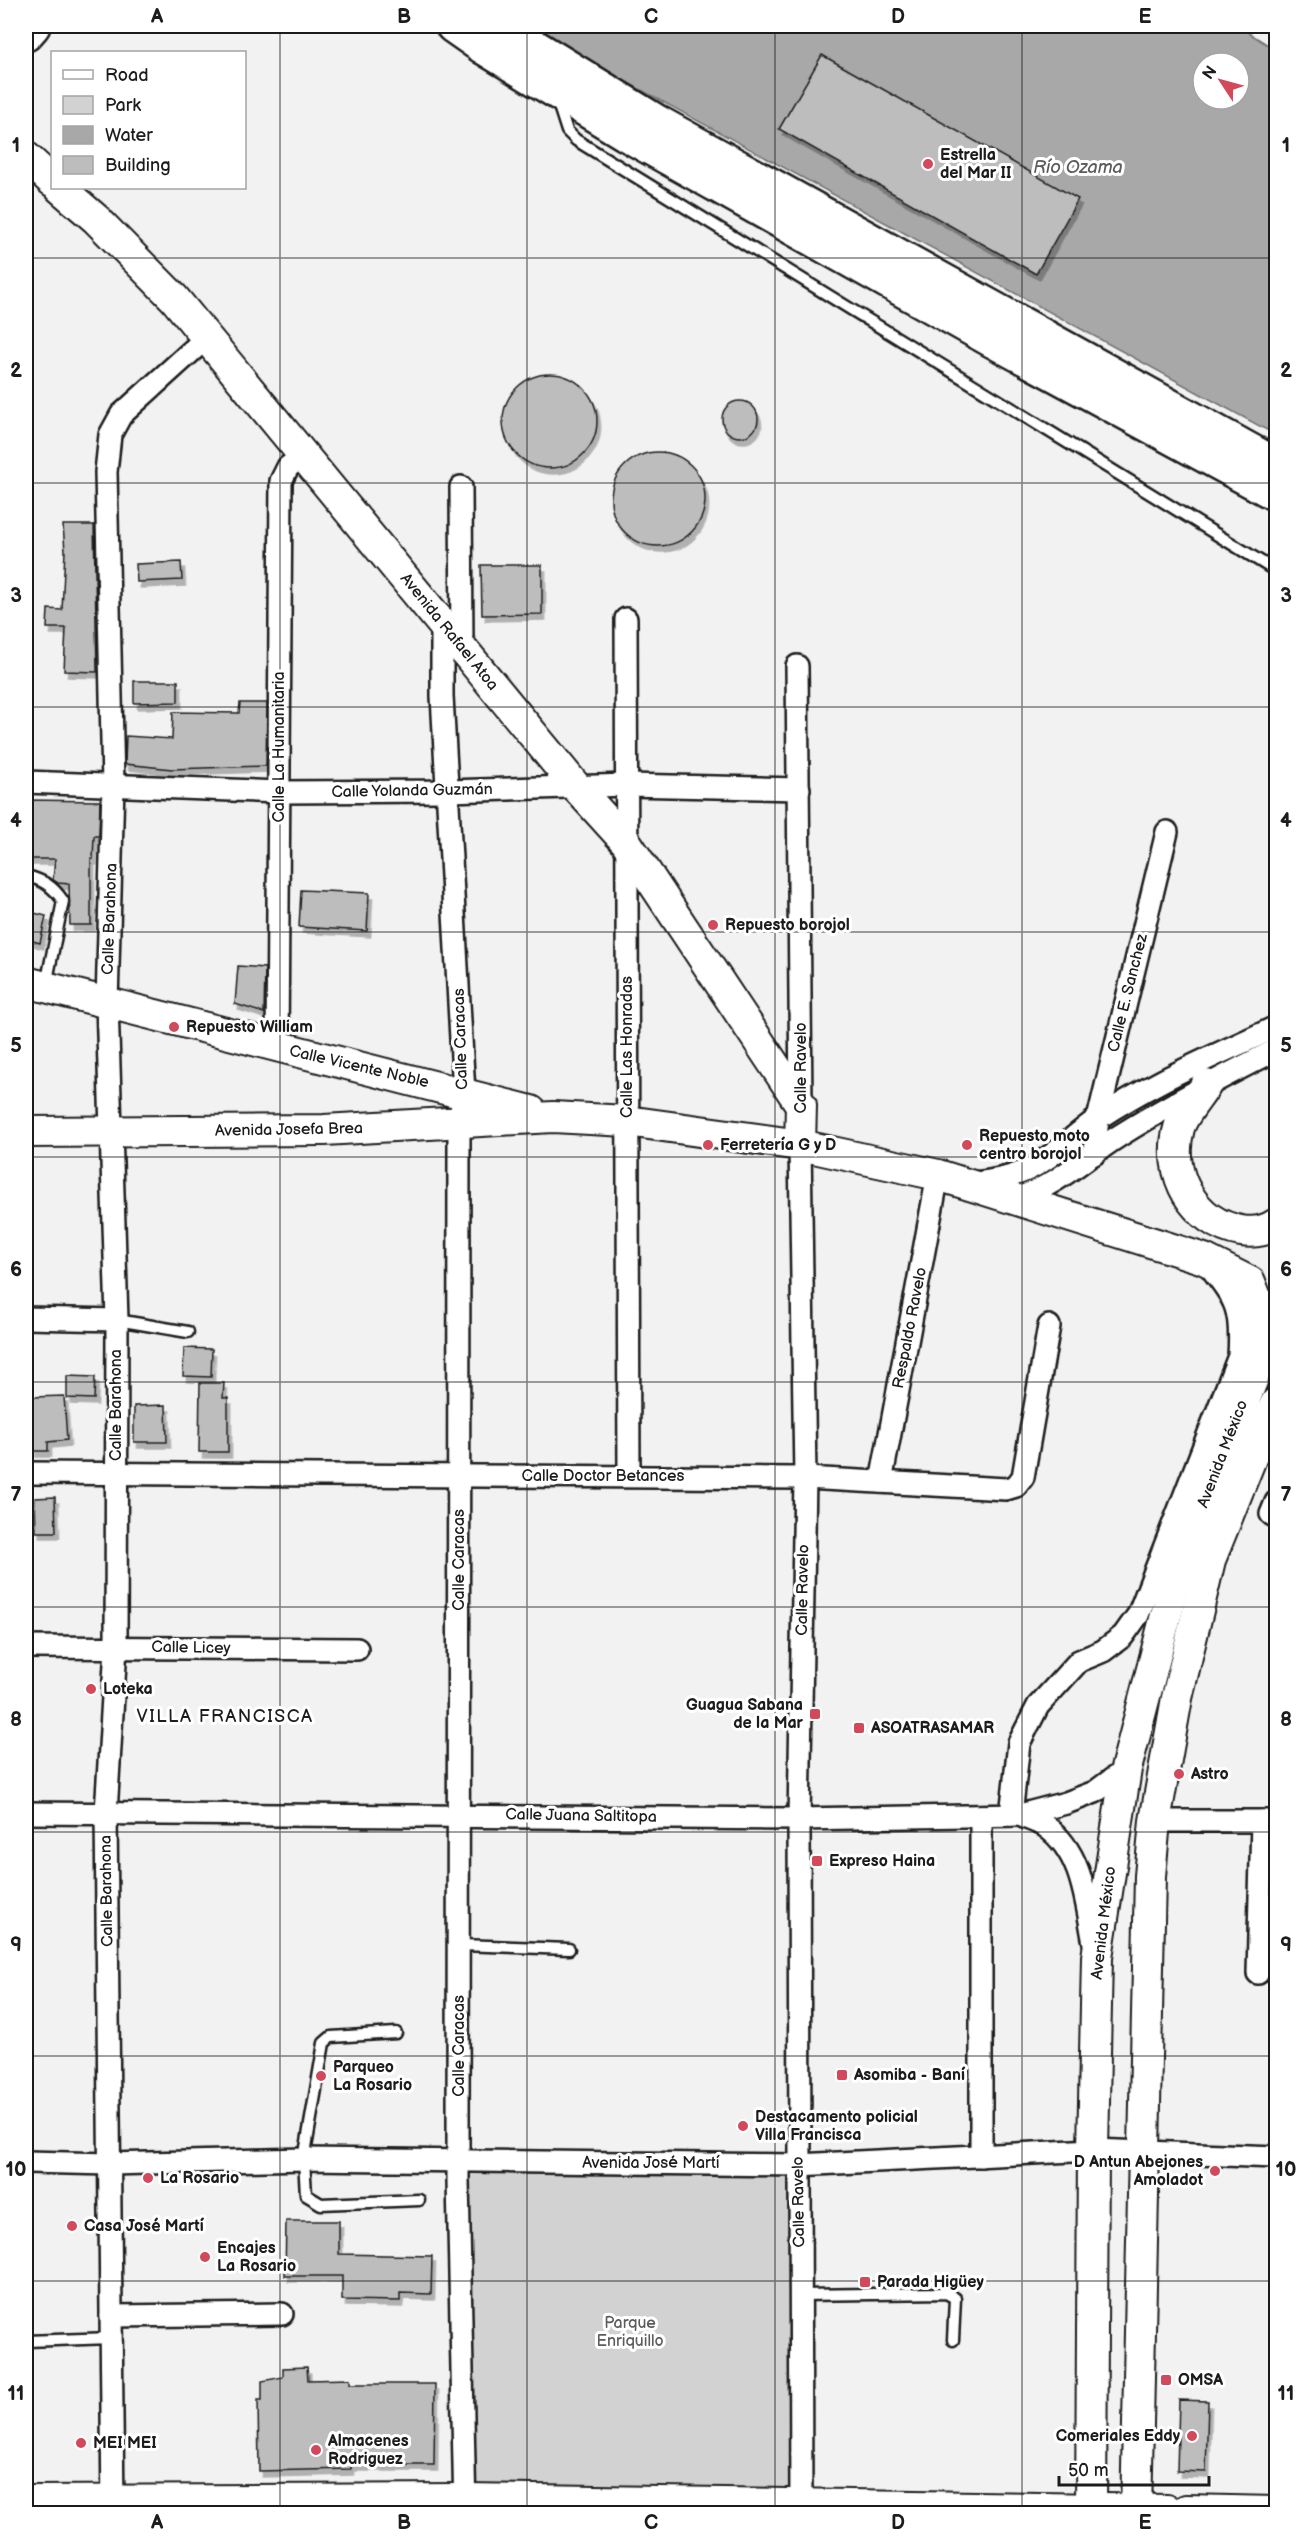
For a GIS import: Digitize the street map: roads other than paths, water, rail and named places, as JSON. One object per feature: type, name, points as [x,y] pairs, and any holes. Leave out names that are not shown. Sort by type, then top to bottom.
[{"type":"main road","points":[[26,34],[33,26]]},
{"type":"main road","points":[[453,26],[492,36],[657,122],[1276,465]]},
{"type":"main road","points":[[492,36],[554,91],[990,339],[1276,494]]},
{"type":"main road","points":[[26,157],[51,180]]},
{"type":"main road","name":"Avenida Rafael Atoa","points":[[61,189],[112,234],[174,298],[577,788],[627,842],[801,1106]]},
{"type":"main road","name":"Calle Vicente Noble","points":[[35,985],[553,1117]]},
{"type":"main road","points":[[1206,1085],[1179,1127],[1176,1160],[1182,1183],[1193,1203],[1207,1217],[1227,1228],[1248,1232],[1268,1229],[1276,1224]]},
{"type":"main road","name":"Calle Ravelo","points":[[800,1144],[801,1106]]},
{"type":"main road","name":"Avenida México","points":[[553,1117],[627,1122],[800,1144],[969,1183],[1204,1259],[1250,1282],[1261,1310],[1261,1357]]},
{"type":"main road","name":"Avenida Josefa Brea","points":[[26,1132],[324,1130],[553,1117]]},
{"type":"main road","name":"Avenida México","points":[[1091,2511],[1093,2150],[1097,1957],[1126,1769],[1178,1569],[1276,1320]]},
{"type":"main road","name":"Avenida México","points":[[1136,2512],[1150,1876],[1155,1821],[1177,1698],[1210,1560],[1262,1431],[1276,1403]]},
{"type":"main road","points":[[26,2501],[113,2508],[465,2506],[1276,2512]]},
{"type":"street","name":"Calle Barahona","points":[[113,2508],[106,1813],[116,1647],[117,1320],[107,1003],[113,785],[105,472],[110,435],[121,415],[206,338]]},
{"type":"street","name":"Calle La Humanitaria","points":[[277,1048],[281,481],[288,467],[303,456]]},
{"type":"street","points":[[461,488],[462,648]]},
{"type":"street","name":"Calle Las Honradas","points":[[626,619],[629,1476]]},
{"type":"street","name":"Calle Caracas","points":[[442,623],[442,696],[464,1093],[459,1124],[459,2162],[465,2506]]},
{"type":"street","name":"Calle Ravelo","points":[[797,666],[801,1106]]},
{"type":"street","name":"Calle Yolanda Guzmán","points":[[26,782],[280,792],[449,791],[626,785],[799,789]]},
{"type":"street","name":"Calle E. Sanchez","points":[[1094,1154],[1098,1119],[1167,832]]},
{"type":"street","points":[[969,1183],[1005,1179],[1027,1172],[1051,1158],[1098,1119],[1161,1082],[1276,1026]]},
{"type":"street","points":[[1017,1198],[1047,1187],[1115,1138],[1206,1085],[1276,1050]]},
{"type":"street","name":"Calle Ravelo","points":[[800,1144],[805,1478],[799,1819],[798,2164],[801,2508]]},
{"type":"street","name":"Respaldo Ravelo","points":[[881,1482],[938,1175]]},
{"type":"street","points":[[1097,1957],[1080,1873],[1065,1845],[1045,1827],[1015,1815],[1019,1743],[1038,1706],[1079,1660],[1103,1651],[1123,1636],[1138,1615],[1239,1356],[1241,1319],[1233,1298],[1204,1259]]},
{"type":"street","points":[[26,1318],[117,1320]]},
{"type":"street","name":"Calle Doctor Betances","points":[[26,1473],[805,1478],[1006,1489],[1016,1486],[1023,1477],[1048,1326]]},
{"type":"street","points":[[1276,1502],[1271,1514],[1276,1517]]},
{"type":"street","name":"Calle Licey","points":[[26,1647],[357,1649]]},
{"type":"street","name":"Calle Juana Saltitopa","points":[[26,1813],[799,1819],[1015,1815],[1066,1803],[1095,1792],[1126,1769]]},
{"type":"street","points":[[981,1816],[981,2156]]},
{"type":"street","points":[[1155,1821],[1269,1821],[1258,1973]]},
{"type":"street","name":"Avenida José Martí","points":[[26,2162],[110,2164],[304,2159],[798,2164],[1093,2150],[1276,2157]]},
{"type":"street","points":[[111,2316],[282,2314]]},
{"type":"lane","points":[[554,91],[567,131],[576,140],[1276,571]]},
{"type":"lane","points":[[26,876],[42,880],[56,890],[63,901],[35,985]]},
{"type":"lane","points":[[117,1320],[188,1332]]},
{"type":"lane","points":[[459,1945],[568,1949]]},
{"type":"lane","points":[[396,2033],[330,2037],[324,2043],[304,2159],[306,2195],[321,2204],[419,2200]]},
{"type":"lane","points":[[800,2295],[946,2293],[954,2298],[953,2340]]},
{"type":"lane","points":[[26,2341],[112,2338]]},
{"type":"water","name":"Río Ozama","points":[[534,26],[1238,26],[1276,50],[1276,435],[610,73]]},
{"type":"place","name":"Estrella del Mar II","points":[[928,164]]},
{"type":"place","name":"Repuesto borojol","points":[[713,925]]},
{"type":"place","name":"Repuesto William","points":[[174,1027]]},
{"type":"place","name":"Ferretería G y D","points":[[708,1145]]},
{"type":"place","name":"Repuesto moto centro borojol","points":[[967,1145]]},
{"type":"place","name":"Loteka","points":[[91,1689]]},
{"type":"place","name":"Guagua Sabana de la Mar","points":[[815,1714]]},
{"type":"place","name":"ASOATRASAMAR","points":[[859,1728]]},
{"type":"place","name":"Astro","points":[[1179,1774]]},
{"type":"place","name":"Expreso Haina","points":[[817,1861]]},
{"type":"place","name":"Asomiba - Baní","points":[[842,2075]]},
{"type":"place","name":"Parqueo La Rosario","points":[[321,2076]]},
{"type":"place","name":"Destacamento policial Villa Francisca","points":[[743,2126]]},
{"type":"place","name":"D Antun Abejones Amoladot","points":[[1215,2171]]},
{"type":"place","name":"La Rosario","points":[[148,2178]]},
{"type":"place","name":"Casa José Martí","points":[[72,2226]]},
{"type":"place","name":"Encajes La Rosario","points":[[205,2257]]},
{"type":"place","name":"Parada Higüey","points":[[865,2282]]},
{"type":"place","name":"OMSA","points":[[1166,2380]]},
{"type":"place","name":"Comeriales Eddy","points":[[1192,2436]]},
{"type":"place","name":"MEI MEI","points":[[81,2443]]},
{"type":"place","name":"Almacenes Rodriguez","points":[[316,2450]]},
{"type":"district","name":"VILLA FRANCISCA","points":[[225,1716]]},
{"type":"park label","name":"Parque Enriquillo","points":[[630,2332]]}]
